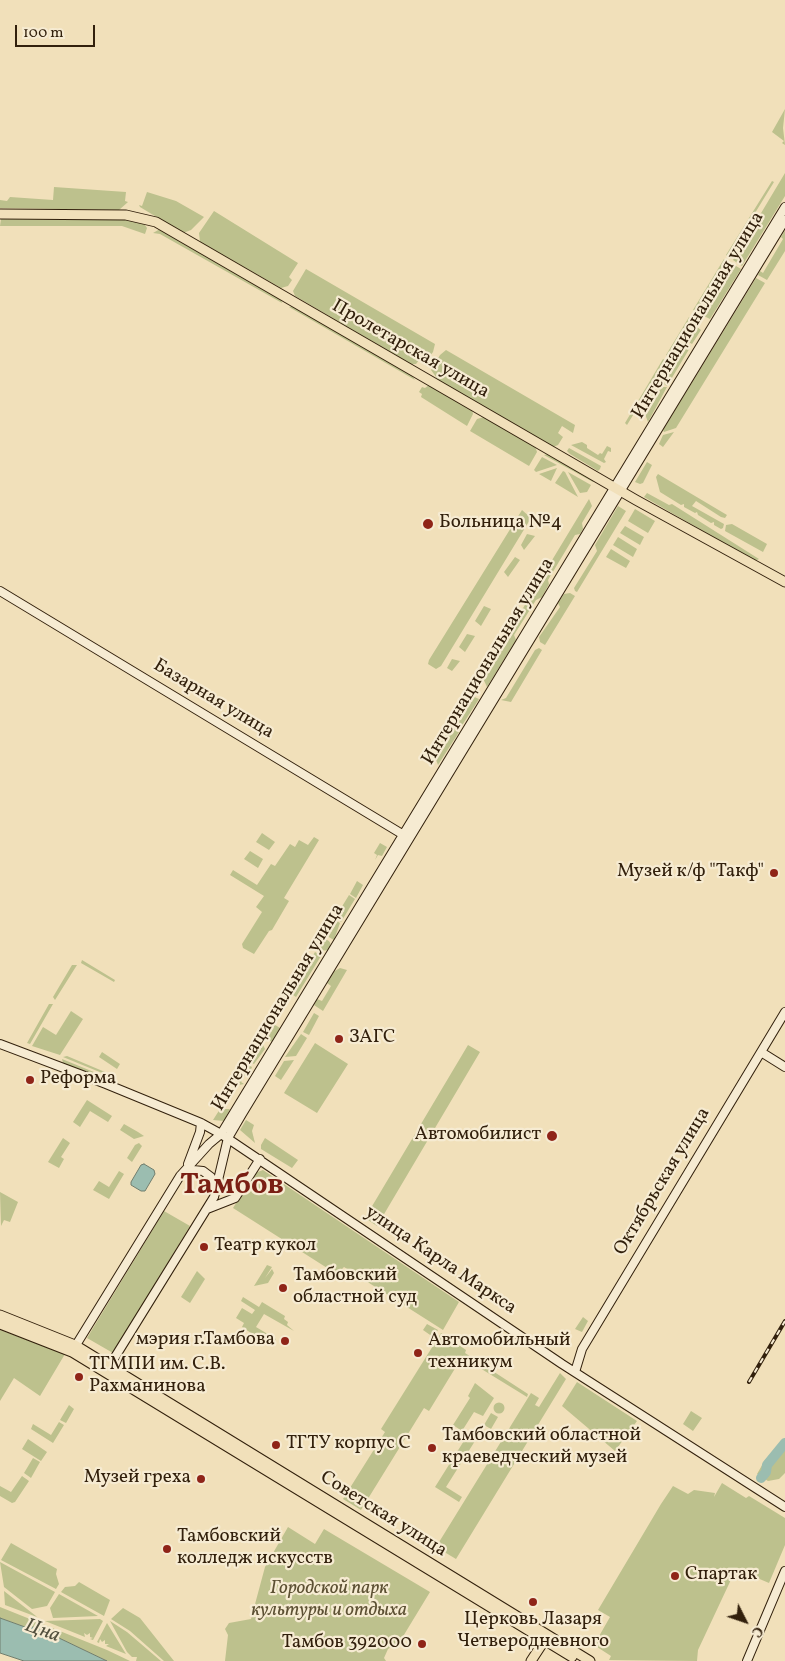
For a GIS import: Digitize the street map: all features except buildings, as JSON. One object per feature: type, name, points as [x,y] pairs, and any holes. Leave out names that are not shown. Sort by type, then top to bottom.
[{"type":"main road","name":"Интернациональная улица","points":[[74,1348],[187,1166],[225,1136],[785,207]]},
{"type":"main road","name":"Пролетарская улица","points":[[0,214],[126,215],[156,222],[754,567],[785,582]]},
{"type":"main road","name":"Интернациональная улица","points":[[617,488],[785,220]]},
{"type":"main road","name":"Базарная улица","points":[[0,591],[406,836]]},
{"type":"main road","name":"Октябрьская улица","points":[[575,1372],[582,1349],[785,1012]]},
{"type":"main road","name":"улица Карла Маркса","points":[[0,1044],[201,1123],[225,1136],[575,1372],[785,1507]]},
{"type":"main road","points":[[761,1052],[785,1067]]},
{"type":"main road","points":[[187,1166],[200,1132],[201,1123]]},
{"type":"main road","name":"Интернациональная улица","points":[[108,1369],[217,1190],[225,1136]]},
{"type":"main road","points":[[207,1209],[235,1198],[260,1159]]},
{"type":"main road","points":[[180,1176],[193,1170],[203,1172],[214,1181],[217,1190]]},
{"type":"main road","name":"Советская улица","points":[[0,1315],[74,1348],[546,1638],[590,1661]]},
{"type":"main road","name":"Советская улица","points":[[0,1324],[74,1348]]},
{"type":"main road","points":[[747,1661],[785,1571]]},
{"type":"main road","points":[[531,1661],[546,1638]]},
{"type":"main road","name":"Советская улица","points":[[546,1638],[578,1661]]},
{"type":"green space","points":[[785,109],[783,128],[785,145],[782,143],[784,141],[772,132]]},
{"type":"green space","points":[[785,173],[785,196],[742,266],[733,260]]},
{"type":"green space","points":[[772,181],[774,182],[728,257],[726,255]]},
{"type":"green space","points":[[54,187],[126,192],[125,201],[128,202],[119,210],[0,208],[0,200],[7,201],[10,197],[53,200]]},
{"type":"green space","points":[[147,192],[176,201],[204,217],[191,230],[183,233],[140,207],[139,205],[142,206]]},
{"type":"green space","points":[[214,211],[298,263],[289,277],[292,280],[288,286],[281,288],[200,242],[199,233]]},
{"type":"green space","points":[[1,219],[127,220],[143,222],[147,228],[145,234],[122,226],[0,226]]},
{"type":"green space","points":[[160,229],[281,299],[282,303],[160,234],[153,233]]},
{"type":"green space","points":[[785,230],[785,251],[767,280],[758,275],[760,271],[763,273],[783,239],[781,237]]},
{"type":"green space","points":[[724,259],[726,260],[696,312],[693,310]]},
{"type":"green space","points":[[731,263],[741,269],[710,319],[700,314]]},
{"type":"green space","points":[[306,269],[435,344],[433,352],[427,360],[420,359],[416,364],[411,364],[295,296],[293,291]]},
{"type":"green space","points":[[756,278],[765,283],[676,428],[664,432],[663,430]]},
{"type":"green space","points":[[293,306],[410,373],[415,380],[289,307]]},
{"type":"green space","points":[[689,317],[691,319],[668,356],[666,355]]},
{"type":"green space","points":[[694,325],[701,330],[692,344],[685,340]]},
{"type":"green space","points":[[684,342],[691,346],[667,386],[660,382]]},
{"type":"green space","points":[[446,350],[575,425],[573,433],[562,426],[558,433],[563,437],[558,445],[553,447],[439,381],[431,370],[440,355]]},
{"type":"green space","points":[[663,359],[666,361],[627,425],[625,423]]},
{"type":"green space","points":[[659,383],[663,387],[667,387],[648,422],[643,409]]},
{"type":"green space","points":[[429,385],[472,410],[473,414],[467,426],[421,397],[422,394],[419,392],[422,387],[425,388]]},
{"type":"green space","points":[[484,417],[535,446],[537,452],[529,466],[470,431],[477,419]]},
{"type":"green space","points":[[674,432],[663,447],[659,444],[663,435]]},
{"type":"green space","points":[[582,442],[587,445],[587,448],[598,455],[602,454],[607,446],[611,448],[611,452],[608,451],[604,459],[606,462],[604,463],[571,445]]},
{"type":"green space","points":[[569,448],[601,466],[600,469],[598,471],[570,454],[567,451]]},
{"type":"green space","points":[[548,454],[595,480],[593,482],[544,455]]},
{"type":"green space","points":[[542,457],[557,465],[536,472],[534,470]]},
{"type":"green space","points":[[647,462],[652,465],[643,483],[635,482]]},
{"type":"green space","points":[[557,468],[551,481],[539,474]]},
{"type":"green space","points":[[563,471],[565,472],[578,497],[555,483]]},
{"type":"green space","points":[[568,472],[591,485],[587,492],[580,493]]},
{"type":"green space","points":[[658,474],[727,515],[725,518],[721,517],[696,501],[692,506],[724,524],[723,528],[721,529],[714,525],[714,522],[711,523],[698,515],[697,512],[695,513],[684,507],[684,504],[681,505],[660,492],[656,477]]},
{"type":"green space","points":[[647,493],[669,505],[672,504],[759,559],[755,561],[644,497]]},
{"type":"green space","points":[[589,499],[592,506],[582,523],[583,529],[580,534],[575,535],[548,580],[549,584],[542,597],[536,600],[514,635],[516,640],[487,687],[482,676]]},
{"type":"green space","points":[[618,506],[626,511],[577,592],[574,588],[597,551],[595,545]]},
{"type":"green space","points":[[635,509],[655,521],[648,533],[628,521]]},
{"type":"green space","points":[[522,510],[531,518],[441,666],[436,669],[428,664],[429,660]]},
{"type":"green space","points":[[732,524],[767,544],[763,552],[725,531],[726,525]]},
{"type":"green space","points":[[625,526],[644,537],[640,545],[620,533]]},
{"type":"green space","points":[[527,534],[535,536],[524,550],[521,545]]},
{"type":"green space","points":[[618,537],[637,549],[633,557],[613,545]]},
{"type":"green space","points":[[611,549],[630,561],[626,568],[606,557]]},
{"type":"green space","points":[[515,557],[520,560],[508,577],[504,572]]},
{"type":"green space","points":[[570,593],[575,596],[545,645],[540,642],[539,637],[560,607],[558,603],[564,594]]},
{"type":"green space","points":[[484,606],[491,609],[481,626],[475,621]]},
{"type":"green space","points":[[467,634],[475,636],[465,652],[459,647]]},
{"type":"green space","points":[[539,648],[542,650],[511,702],[501,700],[506,698],[535,650]]},
{"type":"green space","points":[[452,659],[460,661],[452,671],[447,668]]},
{"type":"green space","points":[[470,695],[479,699],[461,727],[454,721]]},
{"type":"green space","points":[[451,726],[459,732],[438,765],[434,754]]},
{"type":"green space","points":[[262,833],[275,842],[269,850],[256,842]]},
{"type":"green space","points":[[314,837],[319,840],[284,898],[289,901],[272,930],[269,931],[254,954],[243,948],[242,944],[262,912],[256,907],[264,896],[230,875],[233,870],[257,885],[271,864],[275,866],[290,844],[295,847],[299,840],[308,845]]},
{"type":"green space","points":[[380,843],[387,847],[382,856],[378,855],[375,860],[377,855],[374,853]]},
{"type":"green space","points":[[250,851],[263,859],[258,868],[244,859]]},
{"type":"green space","points":[[357,881],[363,885],[356,898],[350,894]]},
{"type":"green space","points":[[349,895],[355,899],[341,922],[335,918]]},
{"type":"green space","points":[[334,919],[340,923],[334,940],[325,935]]},
{"type":"green space","points":[[325,939],[331,945],[325,951],[319,945]]},
{"type":"green space","points":[[315,952],[321,956],[296,997],[290,993]]},
{"type":"green space","points":[[82,960],[115,980],[114,982],[81,963]]},
{"type":"green space","points":[[72,965],[77,965],[55,1000],[53,997]]},
{"type":"green space","points":[[340,968],[347,970],[323,1011],[314,1005],[317,999],[322,1001],[331,986],[327,983],[333,972]]},
{"type":"green space","points":[[49,1004],[53,1004],[30,1044],[27,1043]]},
{"type":"green space","points":[[71,1011],[83,1019],[60,1055],[32,1046],[43,1027],[56,1035]]},
{"type":"green space","points":[[314,1013],[319,1016],[309,1035],[303,1032]]},
{"type":"green space","points":[[272,1023],[280,1028],[272,1042],[264,1037]]},
{"type":"green space","points":[[301,1034],[307,1038],[296,1056],[285,1057]]},
{"type":"green space","points":[[315,1043],[348,1064],[317,1113],[284,1093]]},
{"type":"green space","points":[[259,1045],[263,1045],[265,1049],[254,1064],[250,1062]]},
{"type":"green space","points":[[468,1045],[480,1052],[377,1226],[365,1218]]},
{"type":"green space","points":[[102,1052],[120,1064],[117,1069],[99,1057]]},
{"type":"green space","points":[[67,1056],[105,1072],[107,1075],[63,1057]]},
{"type":"green space","points":[[62,1059],[106,1077],[102,1079],[63,1063]]},
{"type":"green space","points":[[294,1060],[281,1080],[275,1076],[284,1061]]},
{"type":"green space","points":[[248,1065],[252,1067],[248,1076],[245,1075],[241,1082],[244,1084],[234,1086]]},
{"type":"green space","points":[[87,1100],[112,1116],[108,1122],[90,1111],[80,1127],[73,1122]]},
{"type":"green space","points":[[220,1109],[230,1109],[224,1121],[213,1120]]},
{"type":"green space","points":[[246,1120],[254,1125],[252,1131],[255,1143],[240,1130]]},
{"type":"green space","points":[[124,1124],[144,1136],[134,1139],[120,1130]]},
{"type":"green space","points":[[63,1138],[70,1143],[61,1157],[64,1159],[59,1168],[48,1162]]},
{"type":"green space","points":[[265,1138],[298,1160],[292,1168],[261,1149]]},
{"type":"green space","points":[[139,1143],[142,1146],[132,1162],[127,1158],[135,1145]]},
{"type":"green space","points":[[263,1170],[459,1302],[443,1330],[344,1267],[335,1273],[233,1208],[255,1173]]},
{"type":"green space","points":[[119,1171],[124,1174],[109,1199],[93,1190],[99,1181],[109,1187]]},
{"type":"green space","points":[[0,1192],[18,1202],[10,1222],[4,1220],[1,1226]]},
{"type":"green space","points":[[164,1211],[190,1226],[113,1353],[87,1338]]},
{"type":"green space","points":[[267,1265],[272,1267],[265,1278],[272,1269],[274,1273],[268,1283],[254,1286]]},
{"type":"green space","points":[[197,1271],[205,1279],[190,1303],[181,1297]]},
{"type":"green space","points":[[243,1297],[259,1307],[262,1302],[285,1316],[284,1319],[288,1322],[287,1325],[294,1331],[264,1314],[256,1327],[276,1339],[272,1345],[242,1327],[244,1323],[236,1318],[242,1308],[252,1314],[255,1310],[241,1301]]},
{"type":"green space","points":[[583,1317],[588,1321],[582,1332],[575,1329]]},
{"type":"green space","points":[[427,1324],[438,1330],[433,1337],[423,1330]]},
{"type":"green space","points":[[0,1330],[65,1354],[40,1396],[14,1378],[0,1401]]},
{"type":"green space","points":[[441,1333],[466,1350],[465,1353],[528,1394],[527,1397],[462,1357],[429,1411],[424,1408],[361,1510],[343,1499],[385,1432],[381,1429]]},
{"type":"green space","points":[[560,1373],[566,1379],[456,1559],[436,1547],[531,1393],[539,1398],[535,1405],[539,1407]]},
{"type":"green space","points":[[577,1382],[637,1421],[615,1451],[562,1406]]},
{"type":"green space","points":[[475,1383],[494,1398],[483,1416],[474,1412],[462,1431],[453,1425],[470,1398],[468,1396]]},
{"type":"green space","points":[[499,1402],[505,1408],[499,1414],[493,1408]]},
{"type":"green space","points":[[69,1405],[74,1409],[66,1423],[60,1420]]},
{"type":"green space","points":[[691,1411],[702,1418],[693,1431],[683,1424]]},
{"type":"green space","points":[[491,1413],[498,1417],[491,1429],[484,1425]]},
{"type":"green space","points":[[59,1422],[64,1425],[53,1443],[31,1429],[33,1424],[51,1435]]},
{"type":"green space","points":[[467,1436],[475,1441],[446,1487],[462,1497],[459,1502],[435,1487]]},
{"type":"green space","points":[[785,1438],[785,1473],[779,1479],[768,1481],[757,1474],[765,1460]]},
{"type":"green space","points":[[28,1439],[47,1452],[41,1461],[22,1449]]},
{"type":"green space","points":[[33,1458],[40,1462],[31,1478],[24,1473]]},
{"type":"green space","points":[[22,1476],[29,1481],[15,1502],[12,1503],[0,1496],[0,1486],[11,1492]]},
{"type":"green space","name":"Спартак","points":[[722,1483],[746,1498],[749,1496],[785,1518],[785,1545],[769,1583],[736,1569],[698,1650],[697,1661],[609,1660],[611,1656],[594,1645],[610,1617],[598,1610],[661,1504],[673,1486],[688,1494],[694,1490],[715,1493],[714,1497]]},
{"type":"green space","name":"Городской парк культуры и отдыха","points":[[288,1527],[315,1544],[324,1529],[430,1592],[399,1643],[388,1649],[384,1658],[386,1661],[225,1661],[228,1635],[225,1629],[229,1623],[251,1619],[265,1567]]},
{"type":"green space","points":[[11,1543],[57,1569],[56,1574],[59,1584],[56,1589],[1,1560]]},
{"type":"green space","points":[[0,1562],[55,1592],[47,1606],[32,1609],[4,1587]]},
{"type":"green space","points":[[79,1582],[110,1600],[104,1616],[61,1592],[65,1587],[75,1586]]},
{"type":"green space","points":[[4,1591],[36,1616],[37,1617],[5,1605]]},
{"type":"green space","points":[[59,1594],[98,1616],[53,1618],[50,1608]]},
{"type":"green space","points":[[0,1607],[130,1661],[107,1661],[36,1627],[25,1627],[0,1618]]},
{"type":"green space","points":[[123,1608],[140,1618],[174,1661],[164,1661],[130,1631],[111,1619]]},
{"type":"green space","points":[[100,1619],[103,1621],[93,1640],[90,1639],[93,1638],[90,1637],[90,1633],[87,1635],[84,1633],[85,1637],[45,1621]]},
{"type":"green space","points":[[110,1621],[127,1632],[161,1661],[136,1661],[137,1657],[132,1657],[127,1652]]},
{"type":"green space","points":[[107,1623],[126,1654],[106,1646],[109,1644],[105,1644],[105,1640],[102,1642],[100,1639],[99,1643],[97,1642]]},
{"type":"water","points":[[144,1164],[154,1170],[155,1174],[145,1191],[141,1191],[131,1185],[131,1182],[141,1165]]},
{"type":"water","name":"Цна","points":[[0,1618],[25,1627],[36,1627],[107,1661],[24,1661],[0,1653]]},
{"type":"waterway","points":[[761,1478],[766,1472],[767,1465],[785,1443]]},
{"type":"railway","points":[[749,1382],[785,1321]]},
{"type":"place","name":"Больница №4","points":[[428,524]]},
{"type":"place","name":"Музей к/ф \"Такф\"","points":[[774,873]]},
{"type":"place","name":"ЗАГС","points":[[339,1039]]},
{"type":"place","name":"Реформа","points":[[30,1080]]},
{"type":"place","name":"Автомобилист","points":[[552,1136]]},
{"type":"place","name":"Театр кукол","points":[[204,1247]]},
{"type":"place","name":"Тамбовский областной суд","points":[[283,1288]]},
{"type":"place","name":"мэрия г.Тамбова","points":[[285,1341]]},
{"type":"place","name":"Автомобильный техникум","points":[[418,1353]]},
{"type":"place","name":"ТГМПИ им. С.В. Рахманинова","points":[[79,1377]]},
{"type":"place","name":"ТГТУ корпус С","points":[[276,1445]]},
{"type":"place","name":"Тамбовский областной краеведческий музей","points":[[432,1448]]},
{"type":"place","name":"Музей греха","points":[[201,1479]]},
{"type":"place","name":"Тамбовский колледж искусств","points":[[167,1549]]},
{"type":"place","name":"Спартак","points":[[675,1576]]},
{"type":"place","name":"Церковь Лазаря Четверодневного","points":[[533,1602]]},
{"type":"place","name":"Тамбов 392000","points":[[422,1644]]},
{"type":"district","name":"Тамбов","points":[[232,1188]]}]
